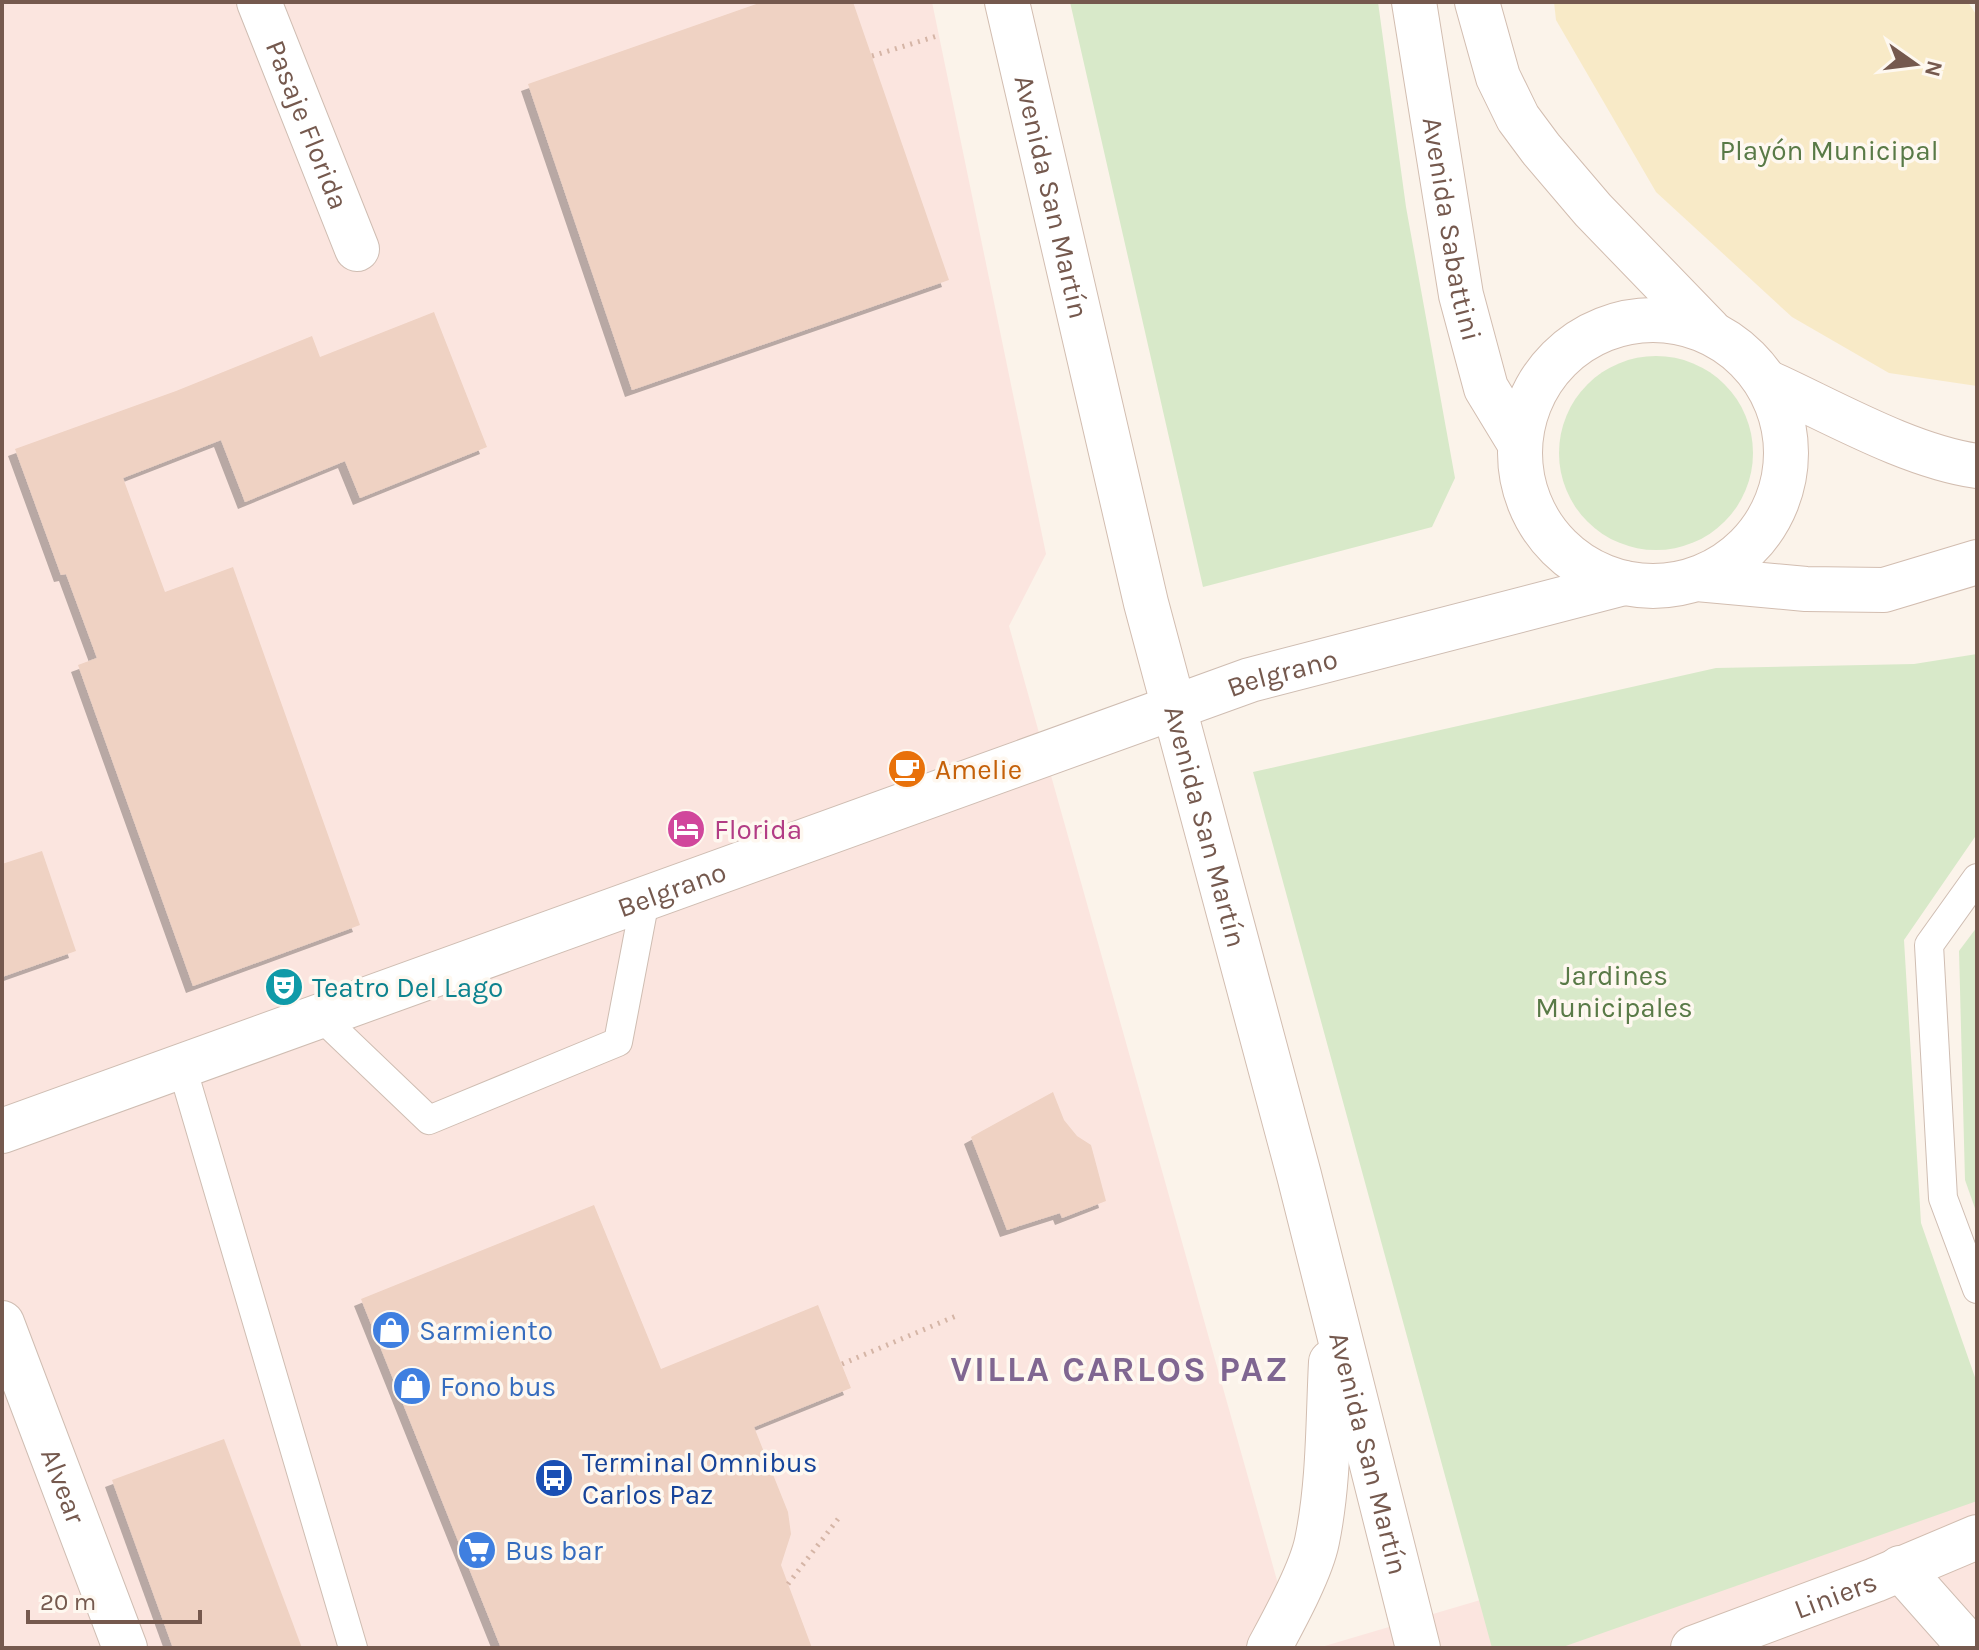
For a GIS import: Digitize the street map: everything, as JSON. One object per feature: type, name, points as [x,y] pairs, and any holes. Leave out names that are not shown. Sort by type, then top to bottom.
[{"type":"main road","name":"Pasaje Florida","points":[[259,2],[357,249]]},
{"type":"main road","name":"Avenida San Martín","points":[[1007,2],[1146,603],[1333,1312],[1417,1648]]},
{"type":"main road","name":"Avenida Sabattini","points":[[1414,2],[1461,295],[1486,388],[1520,444]]},
{"type":"main road","points":[[1477,2],[1498,77],[1518,118],[1593,210],[1710,332],[1742,353],[1767,382],[1782,419],[1786,458],[1779,497],[1760,533],[1732,560],[1697,579]]},
{"type":"main road","points":[[1710,332],[1669,320],[1626,322],[1586,338],[1552,366],[1530,402],[1520,444],[1522,482],[1536,517],[1559,548],[1589,570],[1624,583],[1661,586],[1697,579],[1806,589],[1884,590],[1977,562]]},
{"type":"main road","points":[[1767,382],[1896,441],[1950,462],[1977,466]]},
{"type":"main road","name":"Belgrano","points":[[2,1131],[182,1067],[318,1014],[645,900],[1250,680],[1624,583]]},
{"type":"main road","points":[[1269,1648],[1317,1543],[1326,1463],[1333,1312]]},
{"type":"main road","name":"Alvear","points":[[2,1323],[125,1648]]},
{"type":"main road","name":"Liniers","points":[[1693,1648],[1977,1537]]},
{"type":"main road","points":[[1900,1568],[1971,1648]]},
{"type":"lane","points":[[1977,878],[1929,945],[1943,1198],[1977,1289]]},
{"type":"lane","points":[[318,1014],[429,1120],[618,1042],[645,900]]},
{"type":"lane","points":[[182,1067],[353,1648]]},
{"type":"path","points":[[872,56],[937,36]]},
{"type":"path","points":[[842,1364],[956,1316]]},
{"type":"path","points":[[788,1584],[838,1519]]},
{"type":"shaded area","points":[[2,2],[932,2],[1046,554],[1009,626],[1296,1648],[2,1648]]},
{"type":"shaded area","points":[[1977,1453],[1977,1648],[1318,1648]]},
{"type":"green space","points":[[1070,2],[1378,2],[1406,207],[1455,478],[1432,527],[1203,587]]},
{"type":"green space","points":[[1656,356],[1693,364],[1724,385],[1745,416],[1753,453],[1745,490],[1724,521],[1693,542],[1656,550],[1619,542],[1588,521],[1567,490],[1559,453],[1567,416],[1588,385],[1619,364]]},
{"type":"green space","name":"Jardines Municipales","points":[[1977,654],[1977,834],[1904,940],[1921,1223],[1977,1383],[1977,1501],[1560,1648],[1492,1648],[1253,772],[1716,668],[1914,664]]},
{"type":"green space","points":[[1977,927],[1977,1214],[1965,1180],[1959,951]]},
{"type":"sand","name":"Playón Municipal","points":[[1554,2],[1968,2],[1977,16],[1977,386],[1889,373],[1792,317],[1656,192],[1556,20]]},
{"type":"building","points":[[762,2],[853,2],[949,280],[632,390],[528,84]]},
{"type":"building","points":[[434,312],[487,447],[360,498],[345,461],[245,502],[221,440],[123,478],[165,592],[233,567],[360,925],[193,986],[78,665],[97,658],[66,574],[61,575],[15,449],[176,391],[312,336],[320,357]]},
{"type":"building","points":[[42,851],[76,951],[2,977],[2,864]]},
{"type":"building","points":[[1053,1092],[1064,1120],[1077,1136],[1091,1145],[1106,1201],[1062,1218],[1060,1213],[1007,1230],[971,1137]]},
{"type":"building","points":[[594,1205],[661,1369],[818,1305],[851,1388],[754,1427],[788,1512],[791,1534],[781,1565],[812,1648],[501,1648],[361,1299]]},
{"type":"building","points":[[224,1439],[302,1648],[173,1648],[112,1480]]},
{"type":"place","name":"Amelie","points":[[907,769]]},
{"type":"place","name":"Florida","points":[[686,829]]},
{"type":"place","name":"Teatro Del Lago","points":[[284,987]]},
{"type":"place","name":"Sarmiento","points":[[391,1330]]},
{"type":"place","name":"Fono bus","points":[[412,1386]]},
{"type":"place","name":"Terminal Omnibus Carlos Paz","points":[[554,1478]]},
{"type":"place","name":"Bus bar","points":[[477,1550]]},
{"type":"district","name":"VILLA CARLOS PAZ","points":[[1120,1369]]}]
